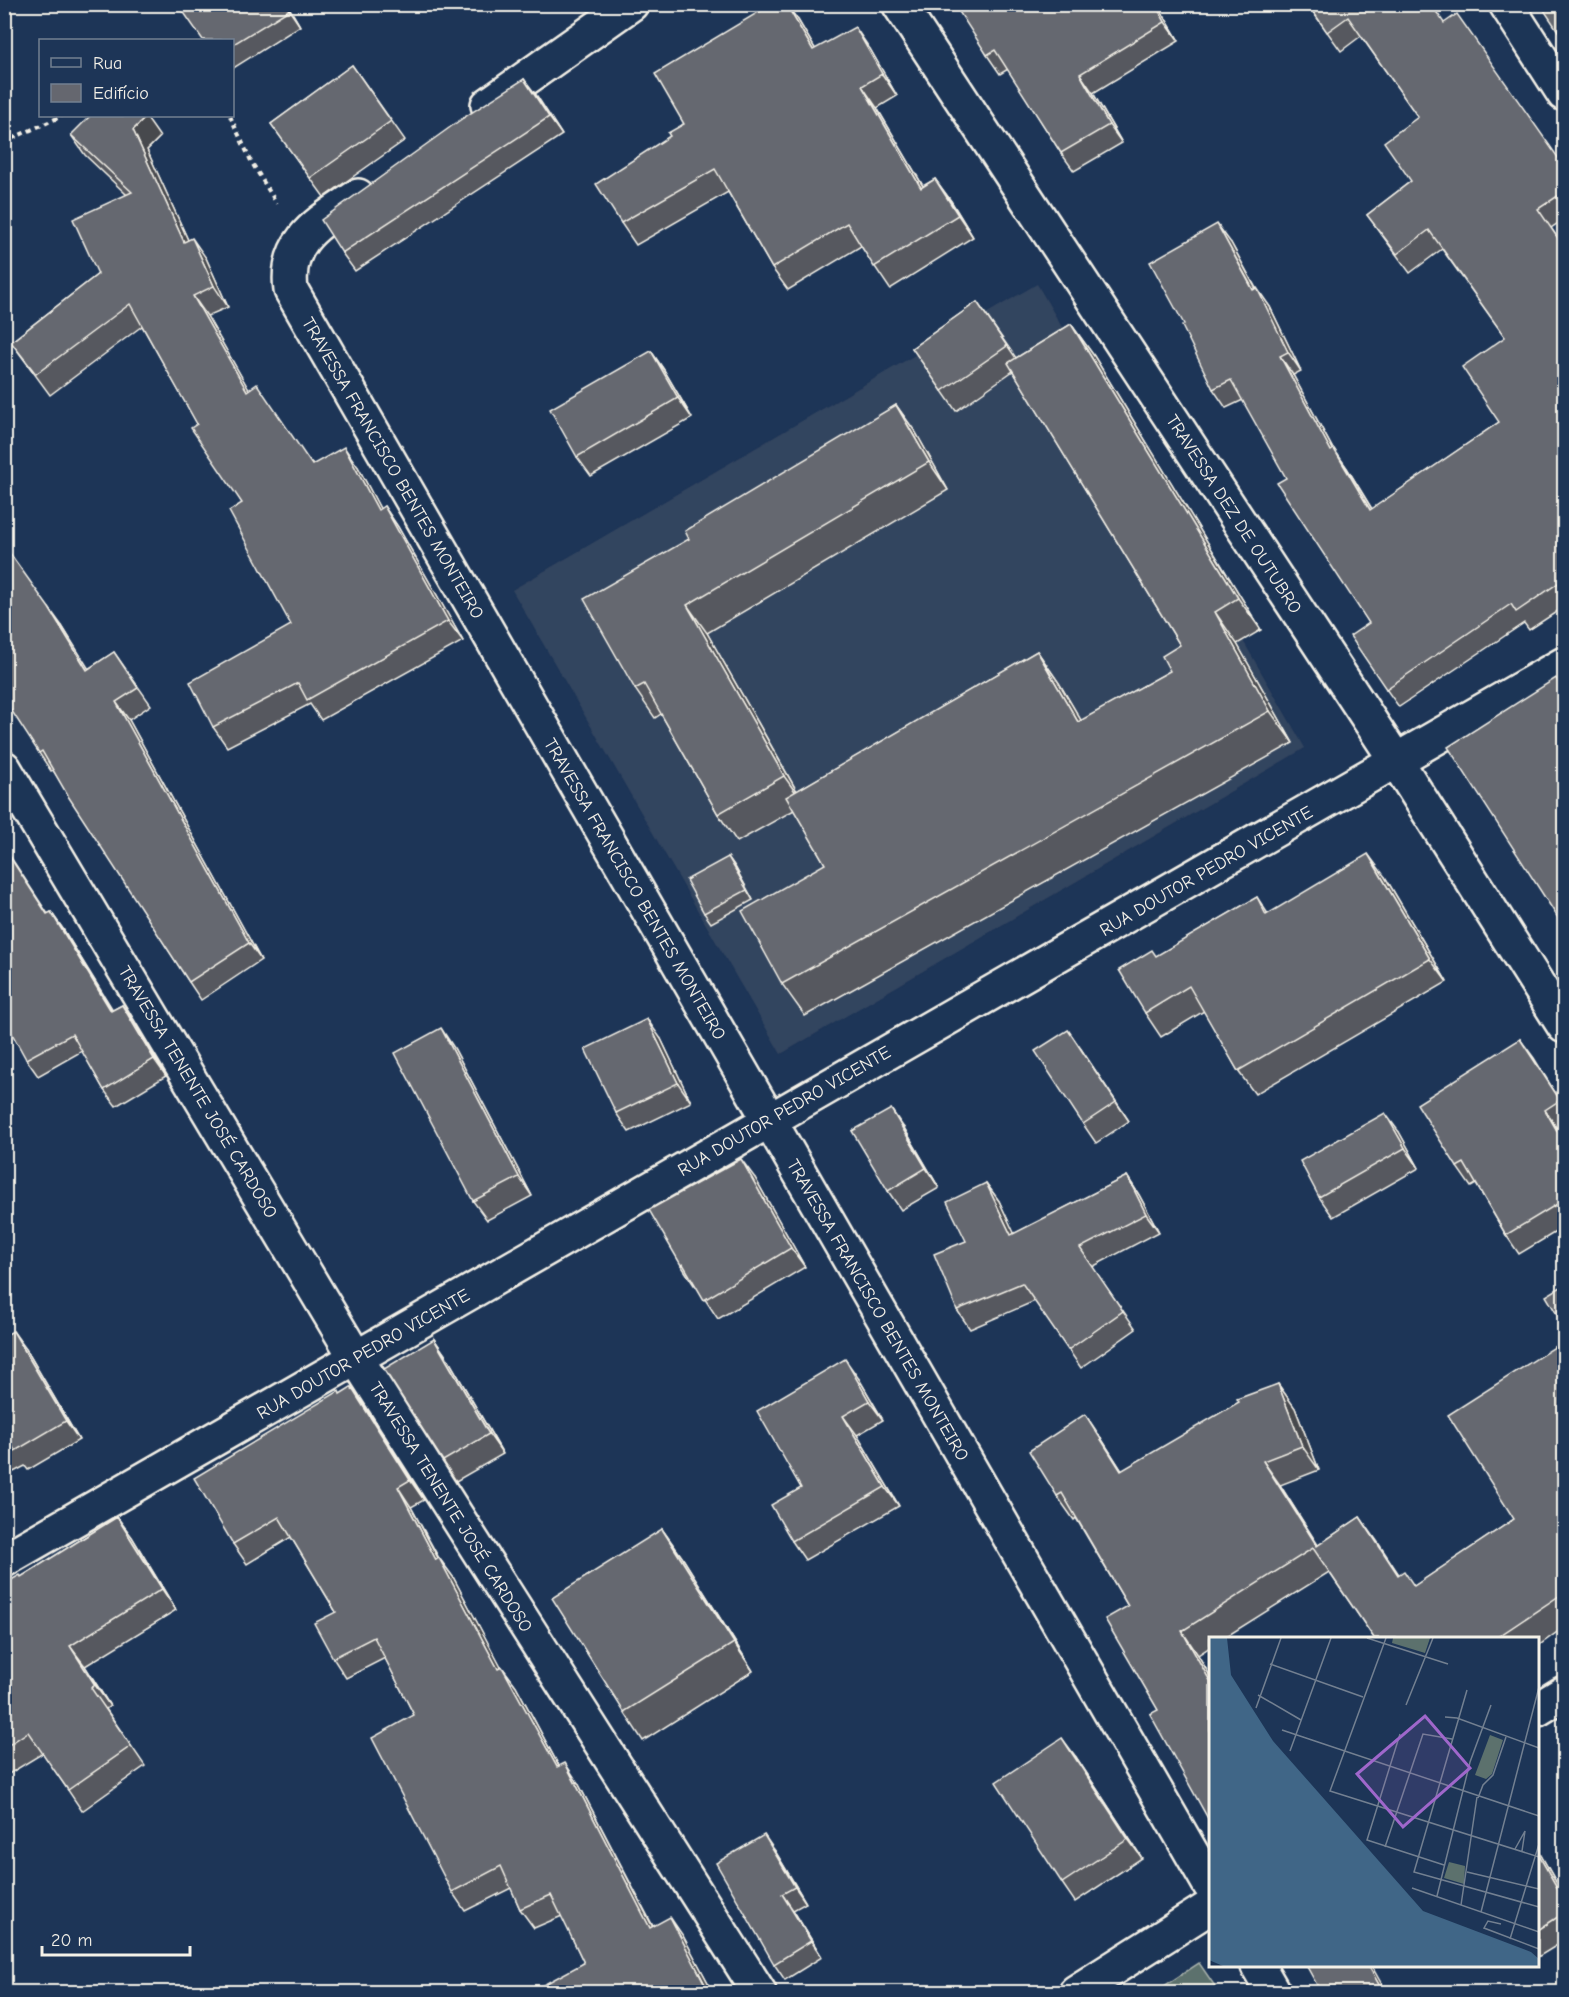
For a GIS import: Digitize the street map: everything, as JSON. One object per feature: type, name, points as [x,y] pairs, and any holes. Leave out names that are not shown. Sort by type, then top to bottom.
[{"type":"street","points":[[465,121],[631,4]]},
{"type":"street","name":"TRAVESSA DEZ DE OUTUBRO","points":[[899,4],[1397,762],[1564,1026]]},
{"type":"street","points":[[1506,4],[1564,94]]},
{"type":"street","points":[[300,241],[387,176]]},
{"type":"street","name":"TRAVESSA FRANCISCO BENTES MONTEIRO","points":[[300,241],[288,269],[291,290],[1209,1883]]},
{"type":"street","name":"RUA DOUTOR PEDRO VICENTE","points":[[4,1560],[768,1120],[1397,762],[1564,664]]},
{"type":"street","name":"TRAVESSA TENENTE JOSÉ CARDOSO","points":[[4,768],[356,1358],[759,1992]]},
{"type":"street","points":[[1539,1708],[1564,1693]]},
{"type":"street","points":[[1076,1992],[1209,1908]]},
{"type":"street","points":[[1259,1967],[1273,1992]]},
{"type":"path","points":[[4,142],[60,117]]},
{"type":"path","points":[[230,117],[252,163],[300,241]]},
{"type":"shaded area","points":[[1037,284],[1305,748],[781,1054],[512,590]]},
{"type":"green space","points":[[1199,1963],[1219,1992],[1155,1992]]},
{"type":"building","points":[[178,4],[285,4],[289,10],[234,44],[234,39],[202,39]]},
{"type":"building","points":[[772,4],[786,4],[813,50],[855,27],[882,74],[862,86],[921,188],[935,179],[958,215],[874,267],[847,223],[772,268],[715,169],[621,223],[596,184],[670,136],[668,133],[684,124],[655,74]]},
{"type":"building","points":[[960,4],[1155,4],[1165,22],[1080,74],[1109,125],[1061,153],[995,50],[987,55],[956,7]]},
{"type":"building","points":[[1308,4],[1431,4],[1444,23],[1457,14],[1564,166],[1564,192],[1538,209],[1564,247],[1564,579],[1516,612],[1511,604],[1386,689],[1350,636],[1369,623],[1277,483],[1286,478],[1231,380],[1213,389],[1182,326],[1184,324],[1150,262],[1217,224],[1253,290],[1257,288],[1288,352],[1280,356],[1331,451],[1334,449],[1370,510],[1499,422],[1462,367],[1505,337],[1429,230],[1397,254],[1367,215],[1411,181],[1384,142],[1418,117],[1348,17],[1327,32]]},
{"type":"building","points":[[1540,4],[1564,4],[1564,40]]},
{"type":"building","points":[[352,65],[391,121],[310,178],[271,124]]},
{"type":"building","points":[[524,79],[549,117],[342,253],[321,220],[463,118]]},
{"type":"building","points":[[89,117],[146,117],[133,130],[184,242],[192,238],[214,286],[193,296],[247,391],[257,384],[312,465],[344,447],[378,510],[384,506],[448,621],[307,700],[298,683],[213,727],[190,682],[291,625],[229,511],[242,503],[191,428],[197,424],[130,304],[36,374],[11,342],[98,274],[73,219],[132,192],[71,135]]},
{"type":"building","points":[[977,302],[1007,346],[942,391],[912,348]]},
{"type":"building","points":[[1071,324],[1238,598],[1215,612],[1270,711],[782,984],[742,911],[825,864],[786,797],[1037,651],[1078,722],[1170,671],[1162,656],[1180,645],[1008,363]]},
{"type":"building","points":[[651,351],[678,398],[577,457],[550,409]]},
{"type":"building","points":[[896,405],[929,462],[687,605],[784,776],[718,814],[644,684],[635,689],[584,599],[689,539],[685,531]]},
{"type":"building","points":[[4,545],[49,608],[87,670],[114,652],[138,688],[116,702],[249,943],[189,982],[68,796],[42,751],[39,753],[4,699],[4,662],[6,661],[4,659]]},
{"type":"building","points":[[1556,678],[1564,692],[1564,927],[1448,747]]},
{"type":"building","points":[[4,848],[47,914],[51,912],[111,1011],[122,1005],[154,1059],[104,1090],[72,1034],[26,1059],[4,1019]]},
{"type":"building","points":[[1368,854],[1430,959],[1238,1071],[1189,986],[1145,1013],[1119,970],[1152,950],[1156,956],[1257,897],[1266,915]]},
{"type":"building","points":[[728,857],[747,890],[704,913],[686,880]]},
{"type":"building","points":[[647,1019],[678,1083],[616,1113],[585,1049]]},
{"type":"building","points":[[441,1028],[519,1177],[473,1201],[395,1053]]},
{"type":"building","points":[[1068,1030],[1116,1102],[1083,1124],[1035,1051]]},
{"type":"building","points":[[1520,1039],[1560,1100],[1545,1110],[1564,1143],[1564,1200],[1506,1235],[1464,1163],[1457,1167],[1417,1104]]},
{"type":"building","points":[[891,1109],[926,1168],[888,1191],[852,1131]]},
{"type":"building","points":[[1385,1113],[1405,1148],[1319,1197],[1300,1161]]},
{"type":"building","points":[[741,1159],[791,1248],[704,1300],[649,1210]]},
{"type":"building","points":[[1127,1176],[1146,1214],[1080,1248],[1123,1311],[1068,1350],[1022,1283],[957,1310],[934,1254],[966,1241],[947,1202],[986,1183],[1011,1235]]},
{"type":"building","points":[[1564,1285],[1564,1326],[1546,1296]]},
{"type":"building","points":[[13,1331],[66,1421],[15,1451],[13,1447],[4,1452],[4,1336]]},
{"type":"building","points":[[434,1339],[489,1434],[443,1461],[384,1369]]},
{"type":"building","points":[[1564,1341],[1564,1598],[1562,1594],[1498,1637],[1373,1637],[1313,1548],[1182,1631],[1209,1679],[1209,1820],[1150,1714],[1158,1710],[1105,1619],[1128,1606],[1062,1493],[1057,1496],[1029,1451],[1085,1414],[1121,1471],[1239,1402],[1237,1399],[1278,1384],[1302,1446],[1263,1461],[1317,1546],[1360,1517],[1398,1575],[1404,1571],[1414,1586],[1514,1519],[1448,1415]]},
{"type":"building","points":[[845,1359],[869,1401],[843,1416],[885,1487],[792,1541],[771,1505],[801,1488],[757,1411]]},
{"type":"building","points":[[351,1387],[410,1480],[398,1487],[436,1560],[439,1558],[498,1669],[502,1667],[557,1767],[565,1763],[650,1928],[670,1917],[709,1992],[536,1992],[534,1990],[584,1963],[551,1895],[520,1909],[501,1866],[452,1892],[372,1738],[414,1715],[374,1637],[333,1658],[314,1623],[336,1612],[279,1517],[233,1544],[194,1478],[339,1391],[340,1394]]},
{"type":"building","points":[[117,1517],[162,1589],[70,1646],[95,1685],[91,1688],[131,1746],[68,1790],[28,1732],[4,1748],[4,1584],[20,1575],[21,1577]]},
{"type":"building","points":[[662,1529],[734,1643],[624,1712],[552,1598]]},
{"type":"building","points":[[1062,1738],[1128,1839],[1062,1883],[996,1782]]},
{"type":"building","points":[[764,1835],[795,1887],[782,1894],[811,1941],[774,1964],[716,1863]]},
{"type":"building","points":[[1539,1856],[1564,1900],[1564,1913],[1539,1929]]},
{"type":"building","points":[[1307,1967],[1369,1967],[1383,1992],[1321,1992]]}]
